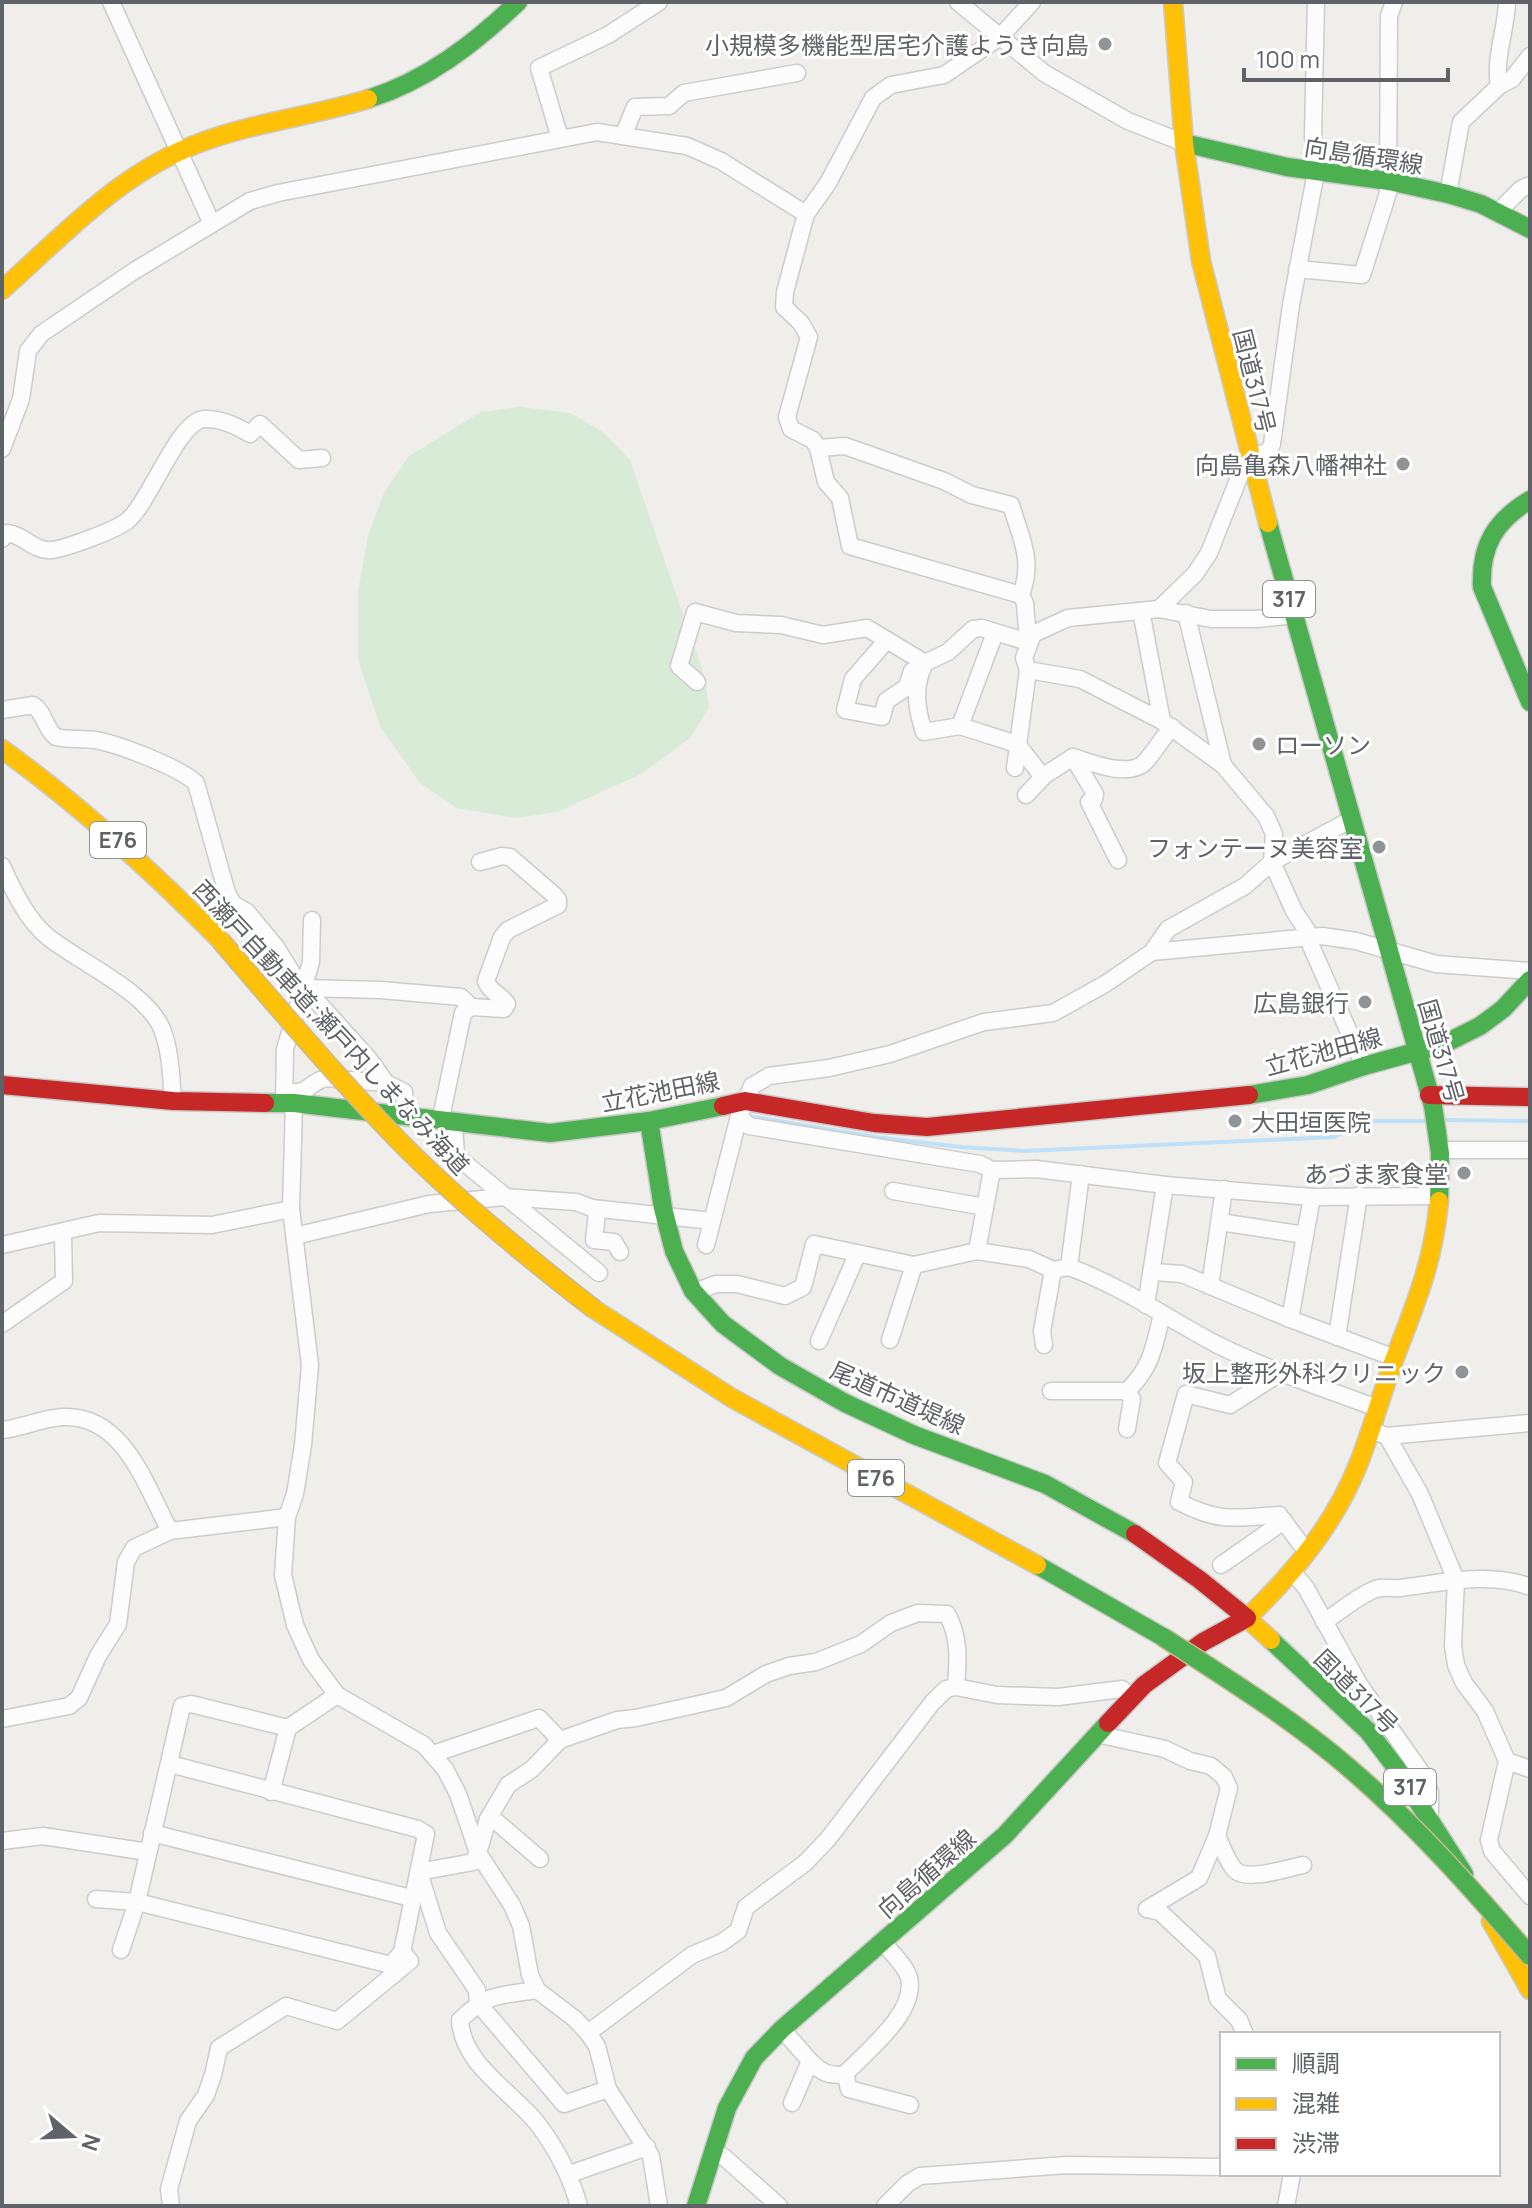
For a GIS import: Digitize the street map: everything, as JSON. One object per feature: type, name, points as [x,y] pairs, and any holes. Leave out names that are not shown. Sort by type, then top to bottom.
[{"type":"main road","points":[[2,290],[106,196],[178,152],[249,127],[357,103],[411,81],[450,60],[485,35],[518,2]]},
{"type":"main road","name":"国道317号","points":[[1173,2],[1184,143],[1201,261],[1235,405],[1417,1050],[1440,1143],[1439,1196],[1433,1251],[1420,1295],[1377,1408],[1379,1433],[1342,1498],[1292,1571],[1247,1618],[1368,1731],[1430,1818],[1530,1990]]},
{"type":"main road","name":"向島循環線","points":[[1184,143],[1316,172],[1389,181],[1448,194],[1498,212],[1530,229]]},
{"type":"main road","points":[[1530,500],[1500,520],[1490,535],[1480,568],[1482,587],[1530,702]]},
{"type":"main road","name":"西瀬戸自動車道;瀬戸内しまなみ海道","points":[[3,750],[58,789],[164,882],[221,941],[351,1090],[468,1207],[517,1250],[594,1309],[741,1405],[1056,1573],[1231,1682],[1347,1766],[1405,1820],[1484,1902],[1530,1956]]},
{"type":"main road","points":[[1417,1050],[1444,1044],[1480,1026],[1503,1009],[1530,980]]},
{"type":"main road","name":"立花池田線","points":[[2,1085],[173,1101],[288,1099],[447,1123],[550,1133],[742,1108],[927,1127],[1245,1096],[1308,1085],[1417,1050]]},
{"type":"main road","points":[[1431,1101],[1530,1097]]},
{"type":"main road","name":"尾道市道堤線","points":[[649,1121],[677,1260],[694,1292],[724,1325],[789,1372],[841,1401],[891,1425],[1011,1470],[1076,1499],[1146,1539],[1247,1618]]},
{"type":"main road","name":"向島循環線","points":[[696,2206],[727,2108],[754,2058],[782,2029],[1005,1835],[1144,1685],[1203,1642],[1247,1618]]},
{"type":"street","points":[[111,2],[212,224]]},
{"type":"street","points":[[560,138],[539,68],[608,35],[659,2]]},
{"type":"street","points":[[958,2],[1044,73],[1128,121],[1184,143]]},
{"type":"street","points":[[1021,595],[850,546],[840,498],[826,482],[818,448],[813,440],[791,429],[787,417],[809,337],[801,323],[784,307],[785,292],[806,214],[828,183],[873,98],[891,85],[944,75],[1000,37],[1032,2]]},
{"type":"street","points":[[1159,609],[1195,574],[1209,553],[1240,475],[1251,458],[1269,451],[1272,444],[1297,269],[1316,172],[1313,135],[1316,2]]},
{"type":"street","points":[[1297,269],[1362,275],[1388,193],[1389,16],[1394,2]]},
{"type":"street","points":[[1499,86],[1496,69],[1507,2]]},
{"type":"street","points":[[1448,194],[1461,122],[1499,86],[1512,79],[1530,56]]},
{"type":"street","points":[[623,136],[635,107],[669,106],[684,93],[797,73]]},
{"type":"street","points":[[2,449],[21,399],[28,351],[41,334],[134,271],[250,201],[597,132],[687,146],[721,161],[806,214]]},
{"type":"street","points":[[1498,212],[1521,189],[1530,185]]},
{"type":"street","points":[[2,539],[7,533],[14,534],[28,543],[52,550],[114,529],[127,521],[149,492],[170,452],[196,421],[204,419],[236,426],[250,434],[260,424],[299,460],[322,458]]},
{"type":"street","points":[[818,448],[845,446],[944,481],[972,495],[1011,505],[1027,559],[1028,576],[1021,595],[1025,603],[1028,642]]},
{"type":"street","points":[[1015,768],[1028,670],[1024,658],[1033,634],[1068,618],[1159,609],[1223,620],[1294,615]]},
{"type":"street","points":[[1026,795],[1043,777],[1073,757],[1105,766],[1133,769],[1145,763],[1167,724],[1141,611]]},
{"type":"street","points":[[697,682],[679,666],[695,612],[736,623],[781,625],[823,635],[867,628],[920,660],[948,652],[973,629],[1028,642]]},
{"type":"street","points":[[1186,613],[1223,765]]},
{"type":"street","points":[[960,726],[995,633]]},
{"type":"street","points":[[887,640],[853,679],[845,710],[882,717],[886,701],[907,687],[920,660]]},
{"type":"street","points":[[920,660],[916,680],[918,715],[924,732],[960,726],[1017,744],[1043,777]]},
{"type":"street","points":[[1028,670],[1080,679],[1167,724],[1223,765],[1266,816],[1274,834],[1272,862],[1294,911],[1312,938],[1311,946],[1364,1066]]},
{"type":"street","points":[[2,710],[33,705],[39,709],[56,737],[96,740],[190,777],[196,783],[227,893],[233,904],[247,912],[276,947],[297,981],[369,1059],[386,1083]]},
{"type":"street","points":[[1073,757],[1095,794],[1089,802],[1118,860]]},
{"type":"street","points":[[706,1245],[742,1108],[752,1086],[769,1076],[829,1068],[890,1054],[984,1022],[1053,1013],[1105,984],[1152,952],[1168,929],[1245,886],[1272,862],[1352,819]]},
{"type":"street","points":[[480,862],[510,857],[558,900],[558,905],[508,930],[502,937],[486,981],[489,989],[504,998],[507,1004],[504,1009],[471,1007],[463,1013],[456,1040],[447,1123],[456,1156],[599,1273]]},
{"type":"street","points":[[2,866],[17,899],[47,936],[90,963],[143,1005],[161,1026],[169,1056],[173,1101]]},
{"type":"street","points":[[312,920],[311,962],[285,1049],[291,1209],[310,1365],[303,1445],[295,1494],[287,1517],[283,1575],[295,1625],[311,1660],[337,1695],[410,1736],[433,1754],[445,1769],[458,1794],[478,1853],[512,1905],[521,1926],[530,1975],[537,1990],[588,2033],[597,2046],[608,2089],[647,2147],[659,2206]]},
{"type":"street","points":[[1152,952],[1322,936],[1356,941],[1436,964],[1530,971]]},
{"type":"street","points":[[305,988],[461,997],[471,1007]]},
{"type":"street","points":[[288,1099],[326,1078],[386,1083],[404,1092],[405,1117]]},
{"type":"street","points":[[742,1108],[749,1126],[980,1164],[992,1170],[1036,1169],[1165,1185],[1312,1197],[1439,1196]]},
{"type":"street","points":[[1440,1143],[1530,1150]]},
{"type":"street","points":[[977,1251],[992,1170]]},
{"type":"street","points":[[1044,1345],[1042,1331],[1061,1268],[1081,1174]]},
{"type":"street","points":[[1146,1305],[1165,1185]]},
{"type":"street","points":[[1210,1286],[1224,1189]]},
{"type":"street","points":[[893,1191],[985,1207]]},
{"type":"street","points":[[1337,1337],[1359,1195]]},
{"type":"street","points":[[295,1236],[429,1204],[504,1197],[576,1202],[592,1208],[712,1221]]},
{"type":"street","points":[[1290,1319],[1312,1197]]},
{"type":"street","points":[[592,1208],[597,1213],[598,1221],[594,1240],[614,1242],[620,1252]]},
{"type":"street","points":[[2,1245],[99,1223],[212,1225],[291,1209]]},
{"type":"street","points":[[1220,1222],[1305,1235]]},
{"type":"street","points":[[2,1324],[64,1281],[63,1233]]},
{"type":"street","points":[[694,1292],[716,1284],[737,1284],[785,1296],[803,1287],[814,1244],[914,1265],[977,1251],[1029,1259],[1095,1277],[1218,1345],[1280,1373],[1377,1408]]},
{"type":"street","points":[[819,1341],[857,1255]]},
{"type":"street","points":[[890,1340],[914,1265]]},
{"type":"street","points":[[1153,1272],[1182,1274],[1395,1358]]},
{"type":"street","points":[[1051,1391],[1127,1391],[1150,1363],[1162,1314]]},
{"type":"street","points":[[1280,1373],[1230,1405],[1186,1394],[1167,1463],[1184,1482],[1179,1502],[1203,1514],[1221,1518],[1279,1515],[1306,1551]]},
{"type":"street","points":[[1127,1391],[1132,1399],[1127,1429]]},
{"type":"street","points":[[2,1430],[62,1417],[92,1420],[113,1434],[130,1456],[170,1531]]},
{"type":"street","points":[[1530,1423],[1379,1433],[1426,1507],[1456,1580],[1453,1646],[1456,1665],[1464,1683],[1485,1711],[1507,1761],[1489,1840],[1492,1851],[1530,1896]]},
{"type":"street","points":[[2,1719],[69,1706],[79,1698],[98,1656],[118,1624],[126,1562],[134,1548],[170,1531],[287,1517]]},
{"type":"street","points":[[1221,1565],[1284,1521]]},
{"type":"street","points":[[1292,1571],[1306,1588],[1359,1684],[1424,1776],[1430,1792],[1430,1818]]},
{"type":"street","points":[[1324,1622],[1371,1590],[1384,1586],[1396,1589],[1456,1580],[1517,1582],[1530,1587]]},
{"type":"street","points":[[419,1872],[473,1862],[488,1819],[508,1785],[532,1769],[560,1740],[617,1720],[726,1698],[766,1674],[789,1666],[816,1662],[861,1644],[891,1623],[918,1613],[947,1614],[955,1628],[958,1654],[956,1687]]},
{"type":"street","points":[[588,2033],[692,1955],[721,1943],[738,1931],[746,1907],[805,1863],[828,1839],[946,1689],[956,1687],[997,1695],[1058,1697],[1122,1689],[1132,1698]]},
{"type":"street","points":[[271,1792],[288,1728],[337,1695]]},
{"type":"street","points":[[121,1950],[137,1902],[182,1706],[191,1704],[288,1728]]},
{"type":"street","points":[[433,1754],[539,1718],[560,1740]]},
{"type":"street","points":[[1097,1734],[1165,1749],[1190,1761],[1211,1766],[1224,1777],[1229,1788],[1217,1836],[1199,1878],[1147,1909],[1160,1912],[1207,1956],[1218,1999],[1239,2020],[1244,2032]]},
{"type":"street","points":[[1507,1761],[1530,1769]]},
{"type":"street","points":[[96,1899],[137,1902],[391,1965],[402,1952],[426,1834],[418,1829],[170,1764]]},
{"type":"street","points":[[488,1819],[497,1822],[540,1859]]},
{"type":"street","points":[[152,1833],[411,1898]]},
{"type":"street","points":[[2,1841],[43,1836],[148,1852]]},
{"type":"street","points":[[1217,1836],[1235,1870],[1245,1875],[1260,1875],[1303,1865]]},
{"type":"street","points":[[419,1872],[438,1933],[477,1990],[478,2003],[564,2104],[608,2089]]},
{"type":"street","points":[[782,2029],[819,2070],[833,2076],[845,2074],[907,2007],[910,1989],[908,1975],[884,1943]]},
{"type":"street","points":[[171,2206],[169,2189],[188,2121],[206,2095],[219,2048],[286,2006],[337,2021],[410,1961],[402,1952]]},
{"type":"street","points":[[537,1990],[488,1997],[478,2003],[460,2020],[461,2036],[469,2053],[537,2123],[570,2174],[579,2206]]},
{"type":"street","points":[[792,2103],[810,2061]]},
{"type":"street","points":[[845,2074],[849,2089],[910,2105]]},
{"type":"street","points":[[570,2174],[647,2147]]},
{"type":"street","points":[[713,2151],[724,2157],[779,2206]]},
{"type":"street","points":[[885,2206],[920,2176],[1067,2165],[1220,2167]]},
{"type":"street","points":[[1286,2206],[1292,2176]]},
{"type":"green space","points":[[520,407],[570,413],[603,432],[630,460],[704,675],[709,707],[690,738],[641,774],[557,812],[516,818],[457,808],[420,783],[380,726],[358,660],[358,591],[368,536],[384,493],[409,456],[481,412]]},
{"type":"waterway","points":[[754,1117],[875,1137],[1024,1151],[1334,1137],[1371,1121],[1425,1121]]},
{"type":"waterway","points":[[1446,1120],[1530,1121]]},
{"type":"traffic: fast","points":[[368,99],[410,82],[448,60],[518,2]]},
{"type":"traffic: fast","points":[[1184,143],[1287,167],[1389,181],[1448,194],[1481,204],[1530,229]]},
{"type":"traffic: fast","points":[[1530,500],[1507,517],[1492,536],[1482,572],[1482,587],[1530,702]]},
{"type":"traffic: fast","points":[[1268,523],[1433,1106],[1440,1153],[1439,1201]]},
{"type":"traffic: fast","points":[[1249,1095],[1308,1085],[1444,1044],[1480,1026],[1503,1009],[1530,980]]},
{"type":"traffic: fast","points":[[265,1103],[294,1103],[550,1133],[649,1121],[723,1106]]},
{"type":"traffic: fast","points":[[649,1121],[663,1208],[674,1251],[693,1291],[723,1324],[780,1366],[845,1403],[914,1435],[1045,1484],[1135,1534]]},
{"type":"traffic: fast","points":[[1037,1565],[1163,1637]]},
{"type":"traffic: fast","points":[[1163,1637],[1281,1715],[1348,1767],[1420,1834],[1530,1956]]},
{"type":"traffic: fast","points":[[1271,1640],[1368,1731],[1397,1769],[1464,1874]]},
{"type":"traffic: fast","points":[[696,2206],[727,2108],[754,2058],[782,2029],[1005,1835],[1108,1723]]},
{"type":"traffic: slow","points":[[1173,2],[1184,143],[1201,261],[1268,523]]},
{"type":"traffic: slow","points":[[2,290],[95,206],[119,187],[172,155],[243,129],[368,99]]},
{"type":"traffic: slow","points":[[2,749],[115,840],[221,941]]},
{"type":"traffic: slow","points":[[221,941],[404,1146],[496,1230],[594,1309]]},
{"type":"traffic: slow","points":[[1271,1640],[1247,1618],[1311,1548],[1348,1487],[1422,1282],[1433,1244],[1439,1201]]},
{"type":"traffic: slow","points":[[594,1309],[732,1398],[1037,1565]]},
{"type":"traffic: slow","points":[[1491,1921],[1530,1990]]},
{"type":"traffic: jam","points":[[2,1085],[173,1101],[265,1103]]},
{"type":"traffic: jam","points":[[723,1106],[745,1101],[874,1123],[927,1127],[1249,1095]]},
{"type":"traffic: jam","points":[[1429,1095],[1530,1097]]},
{"type":"traffic: jam","points":[[1108,1723],[1144,1685],[1203,1642],[1247,1618],[1135,1534]]},
{"type":"place","name":"小規模多機能型居宅介護ようき向島","points":[[1105,44]]},
{"type":"place","name":"向島亀森八幡神社","points":[[1403,464]]},
{"type":"place","name":"ローソン","points":[[1259,744]]},
{"type":"place","name":"フォンテーヌ美容室","points":[[1379,847]]},
{"type":"place","name":"広島銀行","points":[[1365,1002]]},
{"type":"place","name":"大田垣医院","points":[[1235,1121]]},
{"type":"place","name":"あづま家食堂","points":[[1464,1173]]},
{"type":"place","name":"坂上整形外科クリニック","points":[[1462,1372]]}]
